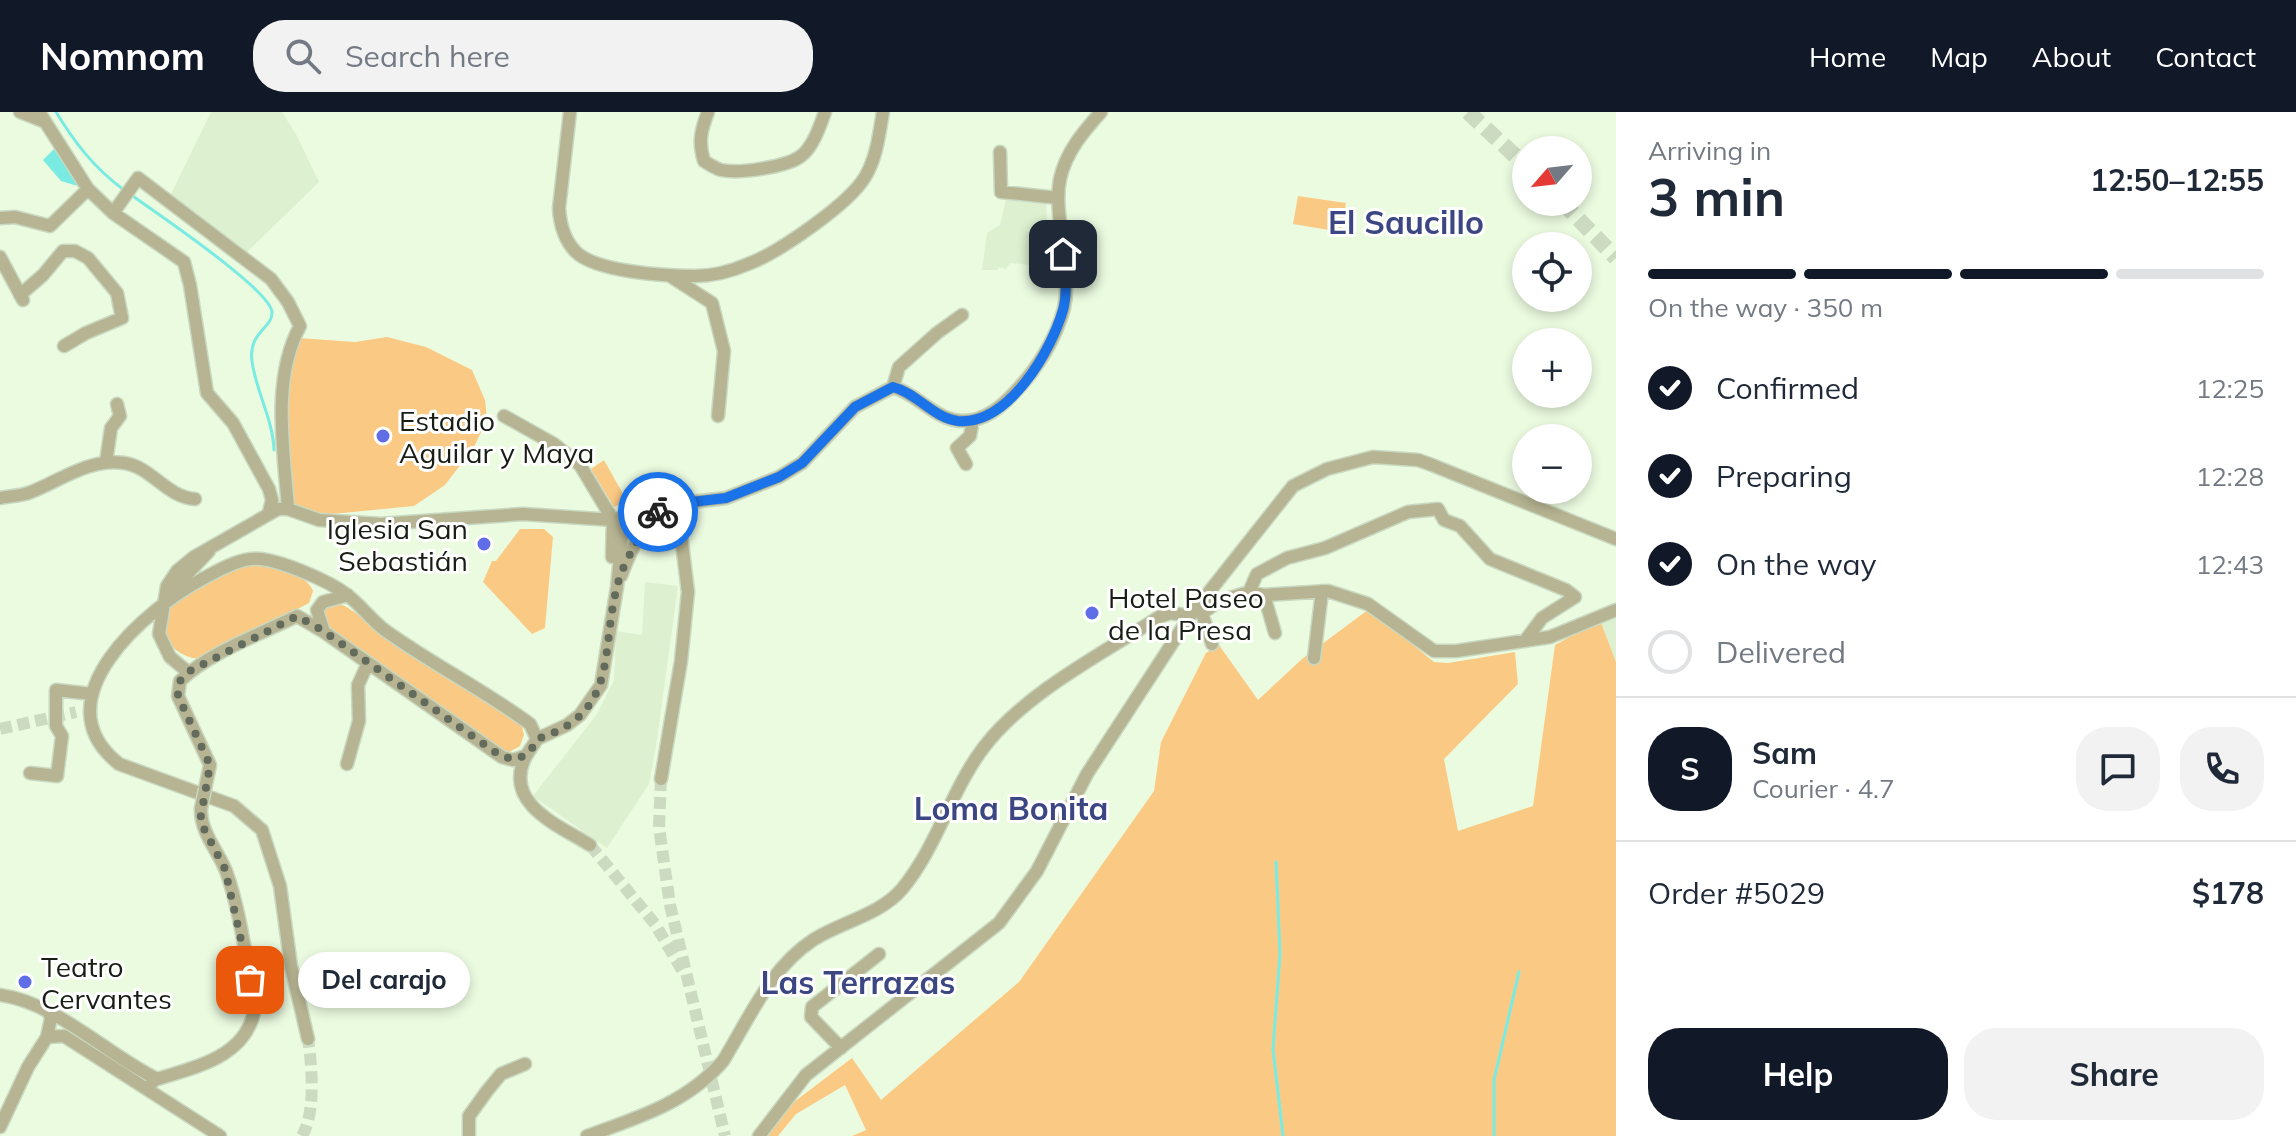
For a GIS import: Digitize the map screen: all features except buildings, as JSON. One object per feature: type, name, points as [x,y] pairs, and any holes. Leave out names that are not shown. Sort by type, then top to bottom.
[{"type":"street","points":[[20,112],[41,116],[88,189],[113,213],[184,262],[190,285],[202,379],[207,393],[233,423],[269,489],[272,500],[269,512]]},
{"type":"street","points":[[570,112],[559,190],[560,224],[567,241],[578,255],[615,268],[696,276],[717,274],[750,264],[770,254],[821,217],[864,178],[874,158],[883,112]]},
{"type":"street","points":[[708,112],[700,133],[704,161],[718,170],[734,171],[771,166],[801,157],[812,143],[825,112]]},
{"type":"street","points":[[184,677],[161,642],[158,626],[167,586],[177,571],[269,512],[288,509],[319,520],[381,524],[523,514],[613,520],[647,508],[726,498],[779,477],[802,463],[855,407],[893,387],[907,391],[948,419],[973,420],[991,413],[1006,402],[1039,364],[1064,308],[1066,282],[1058,198],[1064,165],[1072,147],[1101,112]]},
{"type":"street","points":[[1000,152],[1001,192],[1058,198]]},
{"type":"street","points":[[113,213],[135,182],[271,279],[288,302],[300,326],[290,345],[284,386],[282,423],[288,509]]},
{"type":"street","points":[[0,218],[15,217],[50,226],[88,189]]},
{"type":"street","points":[[0,257],[21,297],[63,251],[75,251],[88,258],[117,293],[122,318],[64,346]]},
{"type":"street","points":[[667,274],[712,303],[724,351],[718,416]]},
{"type":"street","points":[[893,387],[899,367],[962,315]]},
{"type":"street","points":[[106,462],[111,428],[120,416],[117,404]]},
{"type":"street","points":[[504,416],[554,444],[580,465],[613,520],[611,546],[617,587]]},
{"type":"street","points":[[966,464],[957,448],[970,436],[973,420]]},
{"type":"street","points":[[759,1136],[806,1075],[979,941],[1006,914],[1037,871],[1087,774],[1195,613],[1293,486],[1327,469],[1373,457],[1418,460],[1616,539]]},
{"type":"street","points":[[0,498],[28,493],[56,479],[106,462],[133,465],[179,496],[195,499]]},
{"type":"street","points":[[617,587],[630,552],[640,536],[653,516],[670,505]]},
{"type":"street","points":[[661,779],[681,661],[688,592],[680,527],[670,505]]},
{"type":"street","points":[[590,845],[528,804],[521,781],[525,756],[537,739],[580,715],[601,685],[617,587],[623,526],[630,517],[647,508]]},
{"type":"street","points":[[1249,592],[1257,574],[1287,558],[1325,548],[1408,512],[1438,509],[1444,520],[1460,526],[1490,559],[1566,590],[1575,597],[1542,618],[1525,641]]},
{"type":"street","points":[[308,1039],[291,966],[280,886],[262,830],[234,806],[119,764],[106,754],[100,744],[95,733],[91,700],[95,683],[122,640],[164,601],[203,578],[246,560],[267,560],[322,581],[348,595],[386,631],[530,724],[537,739]]},
{"type":"street","points":[[151,1092],[151,1083],[157,1079],[215,1061],[230,1050],[246,1032],[255,1006],[235,904],[225,869],[201,814],[210,765],[178,696],[184,677],[313,607],[323,591],[322,581]]},
{"type":"street","points":[[1314,658],[1322,591]]},
{"type":"street","points":[[587,1136],[650,1113],[698,1086],[723,1061],[783,966],[812,941],[864,915],[902,890],[983,748],[1016,713],[1035,697],[1159,617],[1171,613],[1195,613],[1249,592],[1264,595],[1328,591],[1368,604],[1434,651],[1456,651],[1550,637],[1616,610]]},
{"type":"street","points":[[324,632],[317,610],[323,602],[348,595]]},
{"type":"street","points":[[1264,595],[1275,633]]},
{"type":"street","points":[[1195,613],[1212,644]]},
{"type":"street","points":[[297,616],[502,757],[513,760],[525,756]]},
{"type":"street","points":[[141,623],[151,630],[184,677]]},
{"type":"street","points":[[347,764],[359,721],[358,685],[368,663]]},
{"type":"street","points":[[30,773],[57,776],[62,736],[56,726],[56,690],[91,700]]},
{"type":"street","points":[[76,712],[91,700]]},
{"type":"street","points":[[841,1048],[811,1017],[812,1007],[879,954]]},
{"type":"street","points":[[0,995],[48,1011],[137,1070],[157,1079]]},
{"type":"street","points":[[0,1127],[28,1067],[47,1037],[51,1018],[48,1011]]},
{"type":"street","points":[[47,1037],[64,1036],[220,1136]]},
{"type":"street","points":[[469,1136],[469,1116],[487,1091],[501,1074],[525,1064]]},
{"type":"shaded area","points":[[211,112],[282,112],[319,182],[246,253],[170,196]]},
{"type":"shaded area","points":[[1007,194],[1046,198],[1049,267],[1010,263],[1006,269],[982,270],[987,233],[1000,225]]},
{"type":"shaded area","points":[[1298,196],[1346,203],[1341,232],[1293,224]]},
{"type":"shaded area","name":"Estadio Aguilar y Maya","points":[[387,337],[426,347],[472,370],[485,400],[487,419],[474,447],[445,485],[414,506],[322,515],[291,503],[287,457],[288,356],[299,338],[355,342]]},
{"type":"shaded area","points":[[604,460],[627,501],[614,507],[591,469]]},
{"type":"shaded area","points":[[520,529],[544,529],[553,537],[545,628],[532,634],[483,582],[492,561],[496,561]]},
{"type":"shaded area","points":[[256,564],[280,568],[304,580],[313,591],[309,603],[204,659],[193,658],[175,649],[164,633],[163,623],[171,604],[200,583]]},
{"type":"shaded area","points":[[645,582],[678,586],[656,747],[649,784],[607,848],[533,796],[597,714],[614,680],[616,631],[642,635]]},
{"type":"shaded area","points":[[336,603],[521,722],[524,735],[520,746],[506,754],[327,628],[322,614],[327,606]]},
{"type":"shaded area","points":[[1369,609],[1434,662],[1448,663],[1515,652],[1518,684],[1444,759],[1458,831],[1533,806],[1555,645],[1600,620],[1616,662],[1616,1136],[852,1136],[866,1130],[845,1085],[796,1114],[778,1136],[768,1136],[786,1108],[852,1058],[881,1100],[1019,982],[1154,791],[1161,742],[1206,653],[1219,645],[1258,700],[1302,659]]},
{"type":"shaded area","points":[[1616,615],[1616,662],[1600,620]]},
{"type":"water","points":[[55,148],[78,186],[61,181],[43,160]]},
{"type":"waterway","points":[[56,112],[86,154],[124,190]]},
{"type":"waterway","points":[[130,194],[232,269],[266,301],[272,312],[271,318],[254,343],[252,361],[271,427],[274,450]]},
{"type":"waterway","points":[[1276,862],[1280,954],[1273,1049],[1283,1136]]},
{"type":"waterway","points":[[1494,1136],[1494,1080],[1519,972]]},
{"type":"tunnel","points":[[1468,112],[1512,153]]},
{"type":"tunnel","points":[[1576,216],[1616,258]]},
{"type":"tunnel","points":[[0,729],[76,712]]},
{"type":"tunnel","points":[[661,779],[659,827],[670,905],[725,1136]]},
{"type":"tunnel","points":[[590,845],[655,924],[682,970]]},
{"type":"tunnel","points":[[302,1136],[311,1102],[308,1039]]},
{"type":"way so far","points":[[250,980],[225,869],[200,821],[210,765],[178,696],[180,681],[188,672],[218,655],[297,616],[322,630],[502,757],[518,759],[530,752],[537,739],[553,734],[580,715],[595,696],[601,685],[608,653],[617,587],[630,552],[658,512]]},
{"type":"place","name":"Estadio Aguilar y Maya","points":[[383,436]]},
{"type":"place","name":"Iglesia San Sebastián","points":[[484,544]]},
{"type":"place","name":"Hotel Paseo de la Presa","points":[[1092,613]]},
{"type":"place","name":"Del carajo","points":[[250,980]]},
{"type":"place","name":"Teatro Cervantes","points":[[25,982]]},
{"type":"district","name":"El Saucillo","points":[[1406,222]]},
{"type":"district","name":"Loma Bonita","points":[[1011,808]]},
{"type":"district","name":"Las Terrazas","points":[[858,982]]},
{"type":"route","points":[[658,512],[666,505],[726,498],[779,477],[802,463],[855,407],[893,387],[907,391],[948,419],[977,420],[991,413],[1021,386],[1039,364],[1047,347],[1064,308],[1066,282],[1063,254]]}]
